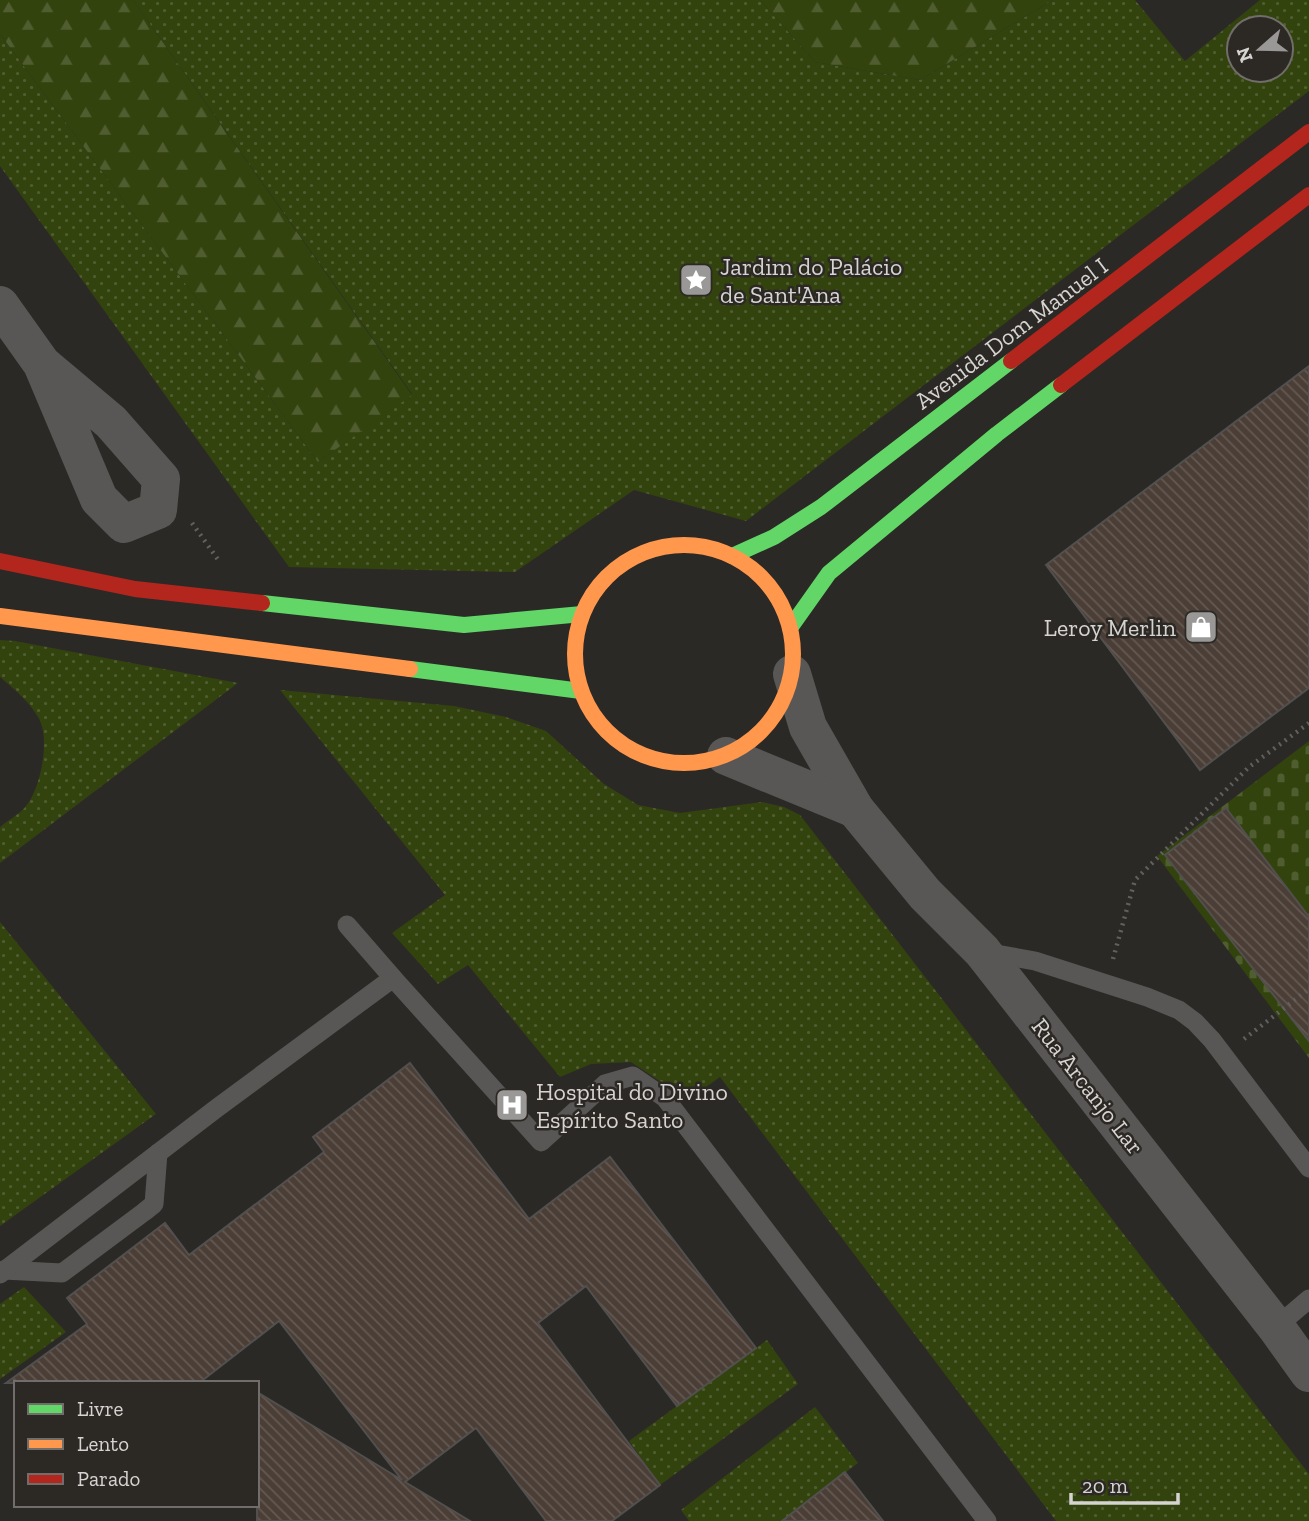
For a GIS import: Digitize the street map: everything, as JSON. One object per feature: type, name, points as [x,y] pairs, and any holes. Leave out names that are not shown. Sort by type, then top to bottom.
[{"type":"main road","name":"Avenida Dom Manuel I","points":[[732,556],[774,537],[821,507],[1309,132]]},
{"type":"main road","points":[[790,628],[829,573],[839,564],[998,434],[1309,195]]},
{"type":"main road","points":[[698,545],[732,556],[758,574],[778,599],[790,628],[792,674],[780,708],[757,737],[726,756],[691,764],[656,761],[624,747],[598,722],[581,691],[575,666],[575,640],[582,614],[600,583],[628,560],[661,547],[698,545]]},
{"type":"main road","points":[[0,561],[135,590],[464,625],[582,614]]},
{"type":"main road","points":[[0,616],[581,691]]},
{"type":"street","points":[[0,305],[42,364],[99,499],[124,524],[158,510],[161,479],[111,422],[42,364]]},
{"type":"street","name":"Rua Arcanjo Lar","points":[[792,674],[808,727],[855,809],[925,894],[982,951],[1276,1326],[1309,1373]]},
{"type":"street","points":[[726,756],[855,809]]},
{"type":"lane","points":[[347,925],[541,1142],[605,1084],[633,1076],[665,1098],[987,1521]]},
{"type":"lane","points":[[982,951],[1035,961],[1179,1010],[1195,1022],[1224,1055],[1309,1168]]},
{"type":"lane","points":[[2,1272],[393,978]]},
{"type":"lane","points":[[2,1272],[62,1273],[144,1212],[153,1203],[158,1153]]},
{"type":"lane","points":[[1276,1326],[1309,1299]]},
{"type":"path","points":[[161,479],[248,602]]},
{"type":"path","points":[[1106,983],[1135,880],[1249,767],[1309,723]]},
{"type":"path","points":[[1224,1055],[1309,989]]},
{"type":"green space","points":[[0,0],[133,0],[412,395],[318,462],[0,34]]},
{"type":"green space","name":"Jardim do Palácio de Sant'Ana","points":[[133,0],[760,0],[815,62],[920,80],[1053,0],[1135,0],[1185,61],[1225,28],[1225,84],[1295,84],[1295,14],[1243,14],[1260,0],[1309,0],[1309,91],[746,521],[634,490],[515,572],[289,567],[0,166],[0,34],[318,462],[412,394]]},
{"type":"green space","points":[[760,0],[1053,0],[920,80],[815,62]]},
{"type":"green space","points":[[0,640],[238,683],[0,863],[0,827],[21,812],[31,798],[40,775],[44,737],[34,711],[0,677]]},
{"type":"green space","points":[[280,690],[454,706],[506,717],[546,731],[604,784],[638,805],[680,813],[762,802],[784,807],[800,815],[1309,1474],[1309,1521],[1056,1521],[720,1077],[688,1100],[631,1062],[591,1064],[560,1077],[468,965],[438,984],[392,933],[445,895]]},
{"type":"green space","points":[[1309,741],[1309,1058],[1157,856]]},
{"type":"green space","points":[[0,922],[156,1114],[0,1226]]},
{"type":"green space","points":[[24,1287],[66,1332],[0,1379],[0,1304]]},
{"type":"green space","points":[[767,1340],[798,1384],[660,1485],[629,1441]]},
{"type":"green space","points":[[815,1407],[858,1463],[782,1521],[689,1521],[681,1510]]},
{"type":"building","name":"Leroy Merlin","points":[[1309,366],[1309,688],[1200,770],[1046,565]]},
{"type":"building","points":[[1226,808],[1309,917],[1309,1041],[1165,855]]},
{"type":"building","points":[[410,1063],[529,1219],[610,1157],[756,1348],[677,1406],[586,1286],[538,1323],[660,1485],[612,1521],[546,1521],[476,1428],[405,1482],[470,1521],[257,1521],[259,1393],[402,1480],[279,1321],[202,1381],[6,1383],[87,1324],[67,1298],[165,1223],[189,1255],[324,1152],[313,1137]]},
{"type":"building","points":[[845,1472],[883,1521],[782,1521]]},
{"type":"traffic: fast","points":[[732,556],[774,537],[821,507],[1011,361]]},
{"type":"traffic: fast","points":[[790,628],[829,573],[997,434],[1061,385]]},
{"type":"traffic: fast","points":[[262,603],[464,625],[582,614]]},
{"type":"traffic: fast","points":[[410,669],[581,691]]},
{"type":"traffic: slow","points":[[684,545],[726,553],[745,563],[761,577],[775,593],[785,612],[793,654],[785,696],[775,715],[761,731],[745,745],[726,755],[684,763],[642,755],[623,745],[607,731],[593,715],[583,696],[575,654],[583,612],[593,593],[607,577],[623,563],[642,553],[684,545]]},
{"type":"traffic: slow","points":[[0,616],[410,669]]},
{"type":"traffic: jam","points":[[1011,361],[1309,132]]},
{"type":"traffic: jam","points":[[1061,385],[1309,195]]},
{"type":"traffic: jam","points":[[0,561],[135,589],[262,603]]},
{"type":"place","name":"Jardim do Palácio de Sant'Ana","points":[[696,280]]},
{"type":"place","name":"Leroy Merlin","points":[[1201,627]]},
{"type":"place","name":"Hospital do Divino Espírito Santo","points":[[512,1105]]}]
